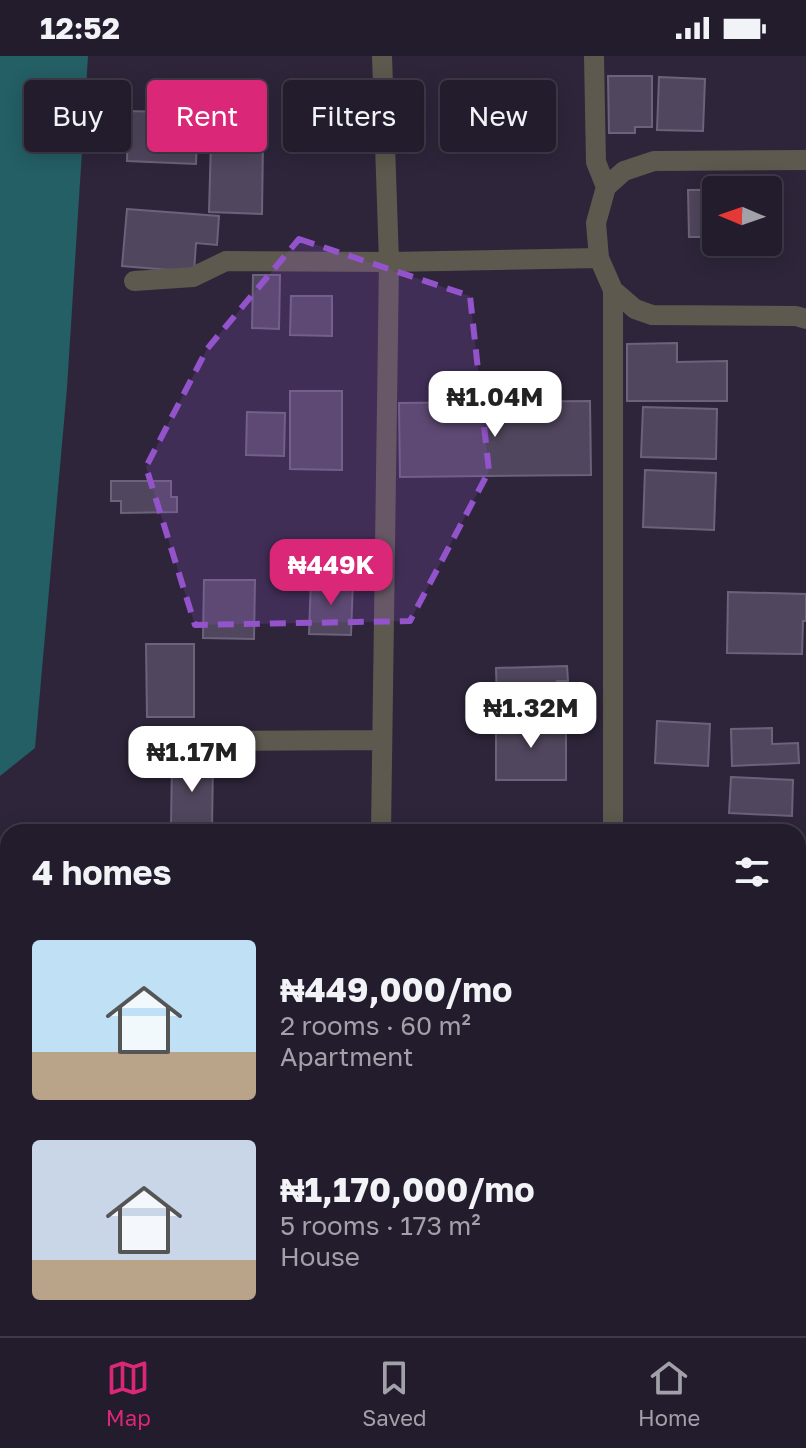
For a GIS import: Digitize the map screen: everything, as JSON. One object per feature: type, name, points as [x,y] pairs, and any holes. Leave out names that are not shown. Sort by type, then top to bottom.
[{"type":"street","points":[[381,824],[389,262],[382,56]]},
{"type":"street","points":[[594,56],[596,162],[606,187]]},
{"type":"street","points":[[613,824],[613,290],[599,258],[596,223],[606,187],[624,171],[654,161],[806,160]]},
{"type":"street","points":[[134,281],[193,277],[226,261],[599,258]]},
{"type":"street","points":[[613,290],[635,309],[652,315],[796,316],[806,319]]},
{"type":"street","points":[[181,741],[382,740]]},
{"type":"highlighted area","points":[[299,239],[470,296],[489,471],[410,621],[195,625],[146,467],[207,349]]},
{"type":"shaded area","points":[[0,56],[88,56],[86,80],[24,80],[24,152],[82,152],[67,388],[35,748],[0,776]]},
{"type":"building","points":[[608,76],[652,76],[652,127],[635,127],[635,133],[609,133]]},
{"type":"building","points":[[659,77],[705,79],[703,131],[657,130]]},
{"type":"building","points":[[131,111],[147,112],[147,152],[196,152],[196,164],[127,161],[127,152],[131,152]]},
{"type":"building","points":[[211,152],[263,152],[262,214],[209,212]]},
{"type":"building","points":[[688,190],[702,190],[702,237],[689,237]]},
{"type":"building","points":[[127,209],[219,216],[217,245],[196,243],[194,272],[122,266]]},
{"type":"building","points":[[253,275],[280,275],[279,329],[252,328]]},
{"type":"building","points":[[291,296],[332,296],[332,336],[290,335]]},
{"type":"building","points":[[677,343],[677,362],[727,361],[727,401],[627,401],[627,344]]},
{"type":"building","points":[[290,391],[342,391],[342,470],[290,469]]},
{"type":"building","points":[[590,401],[591,475],[400,477],[399,403]]},
{"type":"building","points":[[643,407],[717,409],[716,459],[641,457]]},
{"type":"building","points":[[247,412],[285,413],[284,456],[246,455]]},
{"type":"building","points":[[645,470],[716,473],[714,530],[643,527]]},
{"type":"building","points":[[111,481],[171,481],[171,497],[177,497],[177,512],[121,513],[121,501],[111,501]]},
{"type":"building","points":[[311,578],[353,580],[351,635],[309,634]]},
{"type":"building","points":[[204,580],[255,580],[254,639],[203,638]]},
{"type":"building","points":[[728,592],[806,594],[802,654],[727,653]]},
{"type":"building","points":[[146,644],[194,644],[194,717],[147,717]]},
{"type":"building","points":[[567,666],[568,681],[557,681],[558,701],[497,703],[496,668]]},
{"type":"building","points":[[496,719],[566,719],[566,780],[496,780]]},
{"type":"building","points":[[657,721],[710,724],[708,766],[655,763]]},
{"type":"building","points":[[772,728],[772,744],[798,743],[799,763],[732,766],[731,729]]},
{"type":"building","points":[[172,759],[213,760],[212,824],[171,824]]},
{"type":"building","points":[[731,777],[793,780],[792,816],[729,813]]}]
